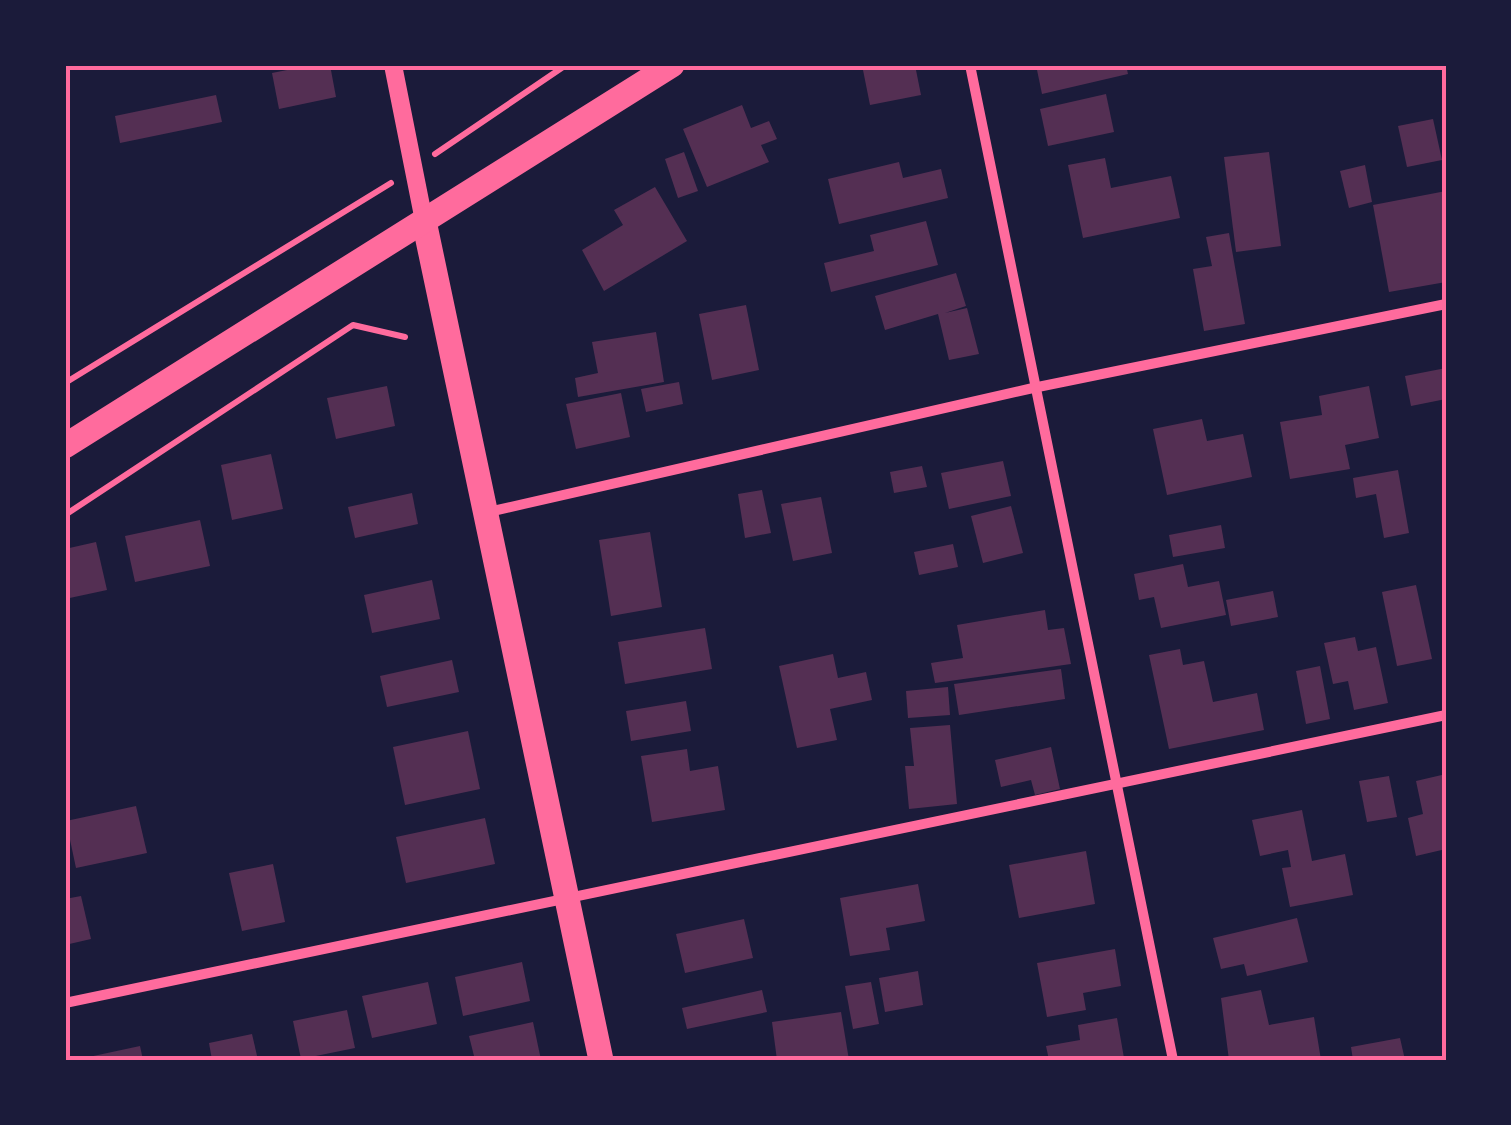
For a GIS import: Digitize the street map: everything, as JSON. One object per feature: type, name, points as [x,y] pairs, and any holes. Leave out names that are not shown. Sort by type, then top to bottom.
[{"type":"main road","points":[[65,446],[672,65]]},
{"type":"main road","points":[[424,221],[601,1060]]},
{"type":"street","points":[[393,65],[424,221]]},
{"type":"street","points":[[970,65],[1114,786],[1173,1060]]},
{"type":"street","points":[[484,513],[1033,388],[1446,304]]},
{"type":"street","points":[[65,1003],[1446,715]]},
{"type":"path","points":[[65,383],[414,168],[566,65]]},
{"type":"path","points":[[65,515],[353,325],[405,337]]},
{"type":"building","points":[[330,65],[336,97],[279,109],[272,73]]},
{"type":"building","points":[[862,65],[915,65],[921,95],[870,105]]},
{"type":"building","points":[[1036,65],[1126,65],[1128,74],[1042,94]]},
{"type":"building","points":[[1106,94],[1114,132],[1048,146],[1040,109]]},
{"type":"building","points":[[216,95],[222,122],[120,143],[115,116]]},
{"type":"building","points":[[742,105],[751,128],[769,121],[777,139],[761,145],[769,162],[707,187],[683,129]]},
{"type":"building","points":[[1433,119],[1442,160],[1407,167],[1398,126]]},
{"type":"building","points":[[684,152],[698,191],[678,198],[665,159]]},
{"type":"building","points":[[1269,152],[1281,246],[1236,252],[1224,157]]},
{"type":"building","points":[[1105,158],[1111,188],[1171,176],[1180,218],[1083,238],[1068,165]]},
{"type":"building","points":[[899,162],[903,178],[941,169],[948,198],[839,224],[828,179]]},
{"type":"building","points":[[1365,165],[1372,202],[1349,208],[1340,171]]},
{"type":"building","points":[[655,187],[687,241],[604,291],[582,250],[623,225],[614,210]]},
{"type":"building","points":[[1446,191],[1446,282],[1389,292],[1373,205]]},
{"type":"building","points":[[926,221],[938,265],[831,292],[824,263],[874,251],[870,235]]},
{"type":"building","points":[[1229,233],[1245,324],[1204,331],[1193,269],[1212,266],[1206,237]]},
{"type":"building","points":[[956,273],[966,306],[945,313],[967,308],[979,354],[949,360],[938,314],[885,330],[875,296]]},
{"type":"building","points":[[746,305],[759,370],[712,380],[699,314]]},
{"type":"building","points":[[656,332],[664,382],[578,397],[575,378],[598,373],[592,342]]},
{"type":"building","points":[[1446,368],[1446,399],[1411,406],[1405,376]]},
{"type":"building","points":[[679,382],[683,404],[646,412],[641,389]]},
{"type":"building","points":[[387,386],[395,426],[336,439],[327,398]]},
{"type":"building","points":[[1369,386],[1379,438],[1345,445],[1350,469],[1290,479],[1280,422],[1322,415],[1319,396]]},
{"type":"building","points":[[621,393],[630,437],[576,449],[566,404]]},
{"type":"building","points":[[1202,419],[1207,441],[1243,434],[1252,477],[1167,495],[1153,429]]},
{"type":"building","points":[[271,454],[283,509],[232,520],[221,465]]},
{"type":"building","points":[[1003,461],[1011,496],[949,509],[941,473]]},
{"type":"building","points":[[922,466],[927,487],[894,493],[890,472]]},
{"type":"building","points":[[1398,470],[1409,533],[1384,538],[1376,494],[1356,498],[1353,478]]},
{"type":"building","points":[[762,490],[771,533],[745,538],[738,494]]},
{"type":"building","points":[[412,493],[418,524],[355,538],[348,507]]},
{"type":"building","points":[[821,497],[832,553],[793,561],[781,504]]},
{"type":"building","points":[[1011,506],[1023,553],[983,563],[971,516]]},
{"type":"building","points":[[200,520],[210,566],[135,582],[125,536]]},
{"type":"building","points":[[1221,525],[1225,548],[1173,557],[1169,535]]},
{"type":"building","points":[[650,532],[662,607],[611,616],[599,540]]},
{"type":"building","points":[[96,542],[107,590],[65,599],[65,549]]},
{"type":"building","points":[[953,544],[958,567],[919,575],[914,552]]},
{"type":"building","points":[[1183,564],[1188,587],[1219,581],[1226,615],[1161,628],[1154,597],[1139,600],[1134,574]]},
{"type":"building","points":[[432,580],[440,619],[372,633],[364,595]]},
{"type":"building","points":[[1416,585],[1432,659],[1397,666],[1382,592]]},
{"type":"building","points":[[1273,591],[1278,617],[1231,626],[1226,600]]},
{"type":"building","points":[[1045,610],[1048,630],[1064,628],[1071,664],[935,683],[931,663],[963,658],[957,625]]},
{"type":"building","points":[[705,628],[712,669],[625,684],[618,642]]},
{"type":"building","points":[[1355,637],[1358,651],[1376,647],[1388,703],[1354,710],[1348,681],[1333,684],[1324,643]]},
{"type":"building","points":[[1180,649],[1183,665],[1204,661],[1213,702],[1257,693],[1264,730],[1169,749],[1149,655]]},
{"type":"building","points":[[833,654],[838,678],[866,672],[872,700],[830,709],[837,740],[797,748],[779,666]]},
{"type":"building","points":[[452,660],[459,692],[387,707],[380,676]]},
{"type":"building","points":[[1320,666],[1330,719],[1306,724],[1296,671]]},
{"type":"building","points":[[1061,669],[1065,699],[959,715],[954,684]]},
{"type":"building","points":[[948,687],[950,715],[908,718],[906,691]]},
{"type":"building","points":[[686,701],[691,731],[631,741],[626,711]]},
{"type":"building","points":[[950,725],[957,804],[909,809],[905,766],[914,766],[910,728]]},
{"type":"building","points":[[468,731],[480,789],[405,805],[393,747]]},
{"type":"building","points":[[1051,747],[1060,789],[1035,795],[1031,780],[1001,787],[995,760]]},
{"type":"building","points":[[687,749],[690,771],[718,766],[725,810],[652,822],[641,756]]},
{"type":"building","points":[[1446,774],[1446,849],[1416,856],[1408,818],[1423,814],[1416,781]]},
{"type":"building","points":[[1389,776],[1397,817],[1367,822],[1359,781]]},
{"type":"building","points":[[136,806],[147,853],[76,868],[66,821]]},
{"type":"building","points":[[1302,810],[1312,861],[1345,854],[1353,895],[1290,907],[1282,868],[1291,867],[1288,850],[1260,856],[1252,820]]},
{"type":"building","points":[[485,818],[495,864],[406,883],[396,837]]},
{"type":"building","points":[[1086,851],[1095,904],[1019,918],[1009,865]]},
{"type":"building","points":[[273,864],[285,922],[242,931],[229,873]]},
{"type":"building","points":[[918,884],[925,921],[886,928],[890,950],[850,956],[840,898]]},
{"type":"building","points":[[81,896],[91,939],[65,945],[65,899]]},
{"type":"building","points":[[1297,918],[1308,962],[1247,976],[1244,964],[1221,969],[1213,938]]},
{"type":"building","points":[[744,919],[753,958],[685,973],[676,934]]},
{"type":"building","points":[[1115,949],[1121,986],[1083,993],[1086,1010],[1047,1017],[1037,963]]},
{"type":"building","points":[[522,962],[530,1001],[463,1016],[455,977]]},
{"type":"building","points":[[918,971],[923,1005],[885,1012],[879,978]]},
{"type":"building","points":[[428,982],[437,1024],[372,1038],[362,996]]},
{"type":"building","points":[[871,982],[879,1024],[853,1029],[845,986]]},
{"type":"building","points":[[762,990],[767,1012],[687,1029],[682,1008]]},
{"type":"building","points":[[1261,990],[1269,1025],[1314,1017],[1321,1060],[1229,1060],[1221,998]]},
{"type":"building","points":[[347,1010],[355,1048],[301,1059],[293,1021]]},
{"type":"building","points":[[841,1012],[849,1060],[777,1060],[772,1022]]},
{"type":"building","points":[[1117,1018],[1124,1058],[1049,1060],[1046,1046],[1080,1040],[1078,1025]]},
{"type":"building","points":[[533,1022],[541,1060],[475,1060],[469,1036]]},
{"type":"building","points":[[252,1034],[258,1060],[212,1060],[209,1043]]},
{"type":"building","points":[[1400,1038],[1405,1060],[1353,1060],[1351,1047]]},
{"type":"building","points":[[140,1046],[143,1060],[84,1060],[84,1058]]}]
